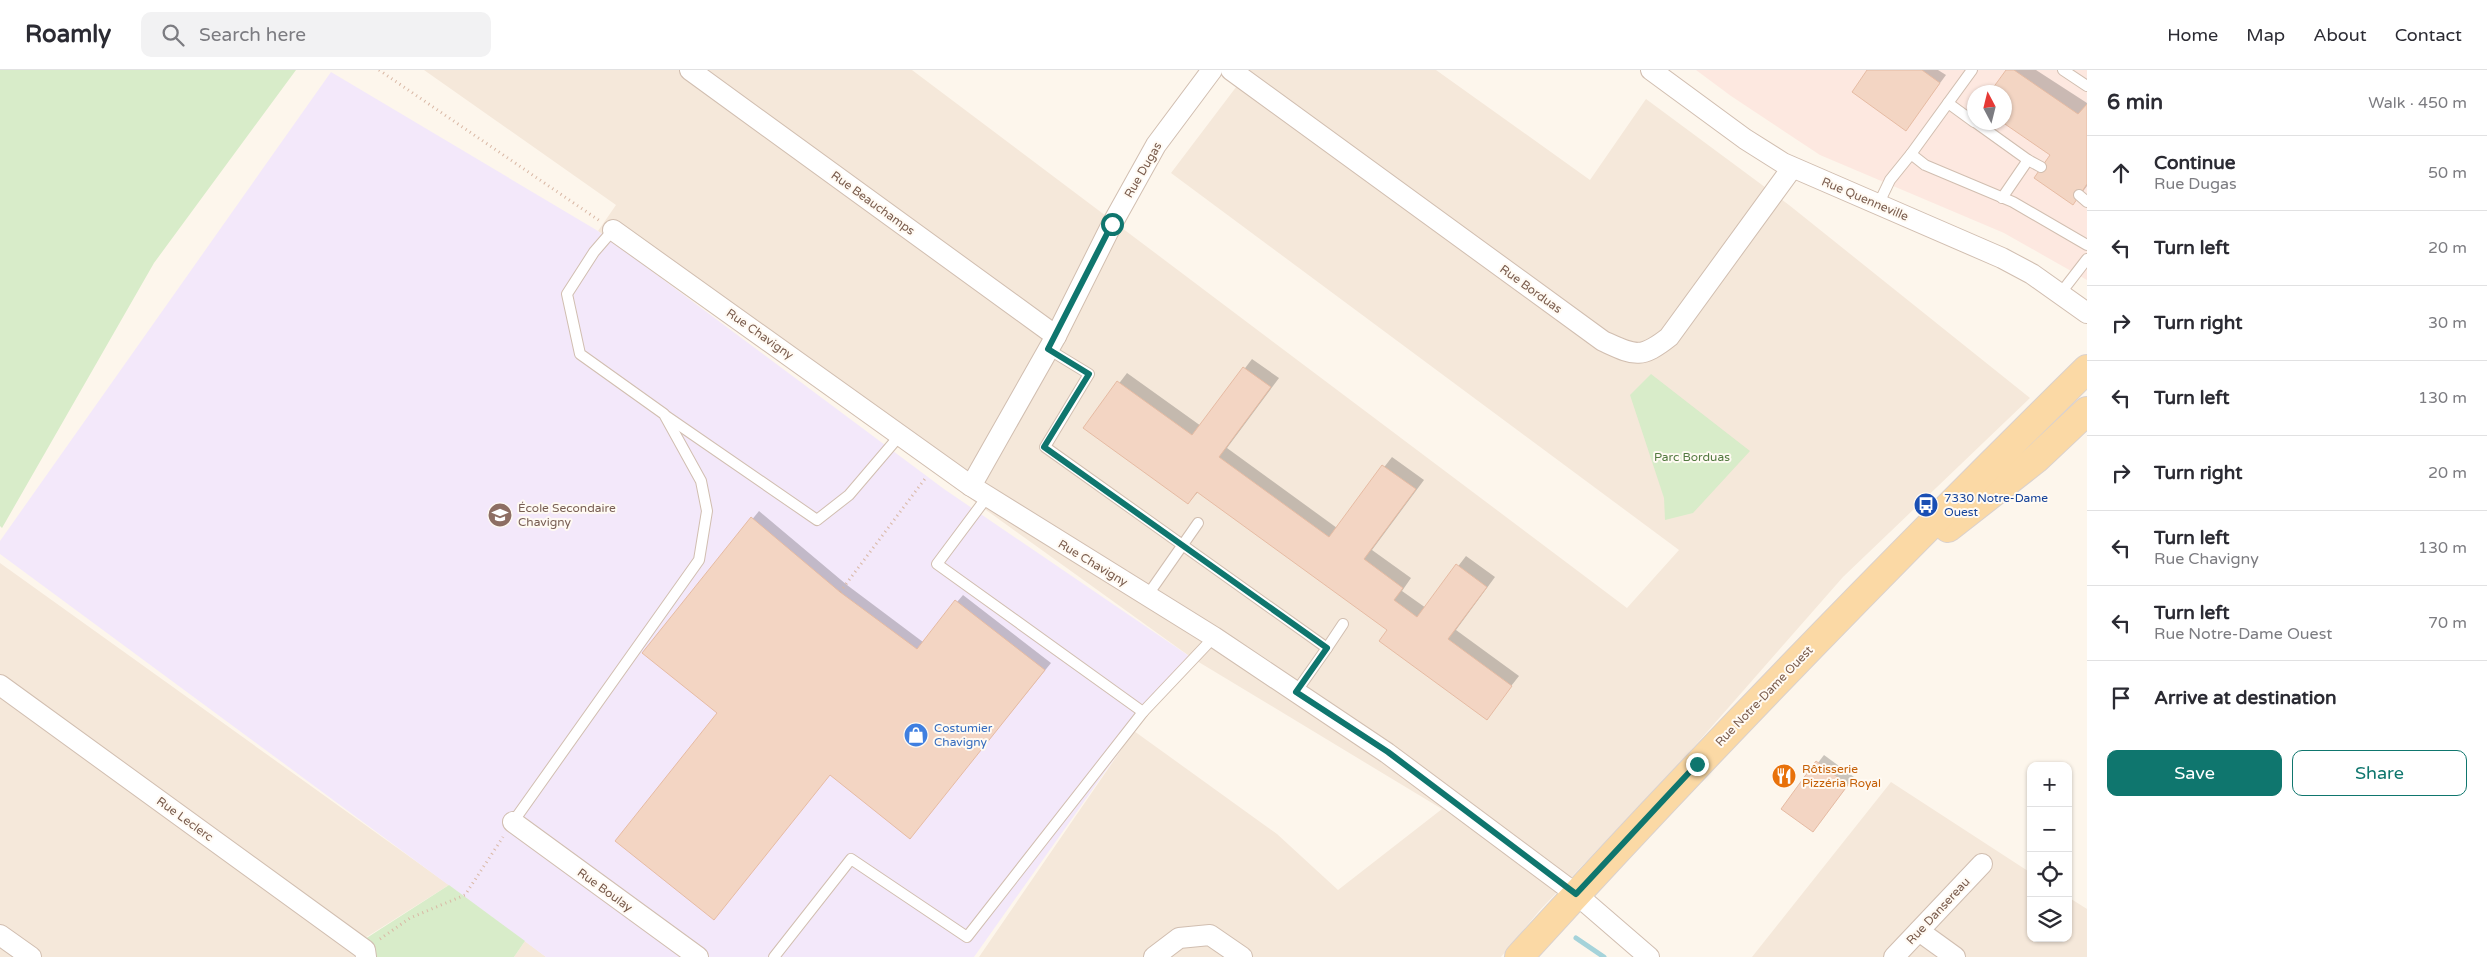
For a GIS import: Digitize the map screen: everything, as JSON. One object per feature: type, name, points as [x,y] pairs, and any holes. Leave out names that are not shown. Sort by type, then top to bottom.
[{"type":"main road","name":"Rue Notre-Dame Ouest","points":[[1518,957],[1697,764],[1868,591],[2015,438],[2087,370]]},
{"type":"main road","name":"Rue Notre-Dame Ouest","points":[[1868,591],[2036,459],[2087,411]]},
{"type":"street","name":"Rue Dugas","points":[[979,492],[1112,224],[1156,145],[1212,70]]},
{"type":"street","name":"Rue Borduas","points":[[1231,70],[1603,341],[1631,354],[1652,350],[1669,337],[1792,168]]},
{"type":"street","name":"Rue Quenneville","points":[[1651,70],[1745,139],[1792,168],[1987,251],[2023,269],[2087,313]]},
{"type":"street","name":"Rue Beauchamps","points":[[703,74],[1052,342]]},
{"type":"street","name":"Rue Chavigny","points":[[613,230],[979,492],[1214,637],[1388,752],[1576,894],[1649,957]]},
{"type":"street","name":"Rue Leclerc","points":[[0,684],[365,953]]},
{"type":"street","name":"Rue Boulay","points":[[513,822],[698,957]]},
{"type":"street","name":"Rue Dansereau","points":[[1894,957],[1982,864]]},
{"type":"street","points":[[1919,931],[1955,957]]},
{"type":"street","points":[[0,935],[31,957]]},
{"type":"street","points":[[1154,957],[1179,938],[1210,935],[1242,957]]},
{"type":"lane","points":[[1878,204],[1890,180],[1972,70]]},
{"type":"lane","points":[[2063,70],[2087,86]]},
{"type":"lane","points":[[1948,104],[1967,117]]},
{"type":"lane","points":[[1986,130],[2041,168]]},
{"type":"lane","points":[[1911,154],[1925,165],[2002,198],[2087,245]]},
{"type":"lane","points":[[2002,198],[2028,160]]},
{"type":"lane","points":[[613,230],[594,252],[566,294],[580,354],[664,414],[817,520],[850,495],[900,434]]},
{"type":"lane","points":[[2060,294],[2087,259]]},
{"type":"lane","points":[[1052,342],[1089,374],[1044,447],[1327,648]]},
{"type":"lane","points":[[513,822],[699,560],[707,511],[701,482],[664,414]]},
{"type":"lane","points":[[979,492],[937,564],[1143,712]]},
{"type":"lane","points":[[1147,596],[1198,523]]},
{"type":"lane","points":[[1296,692],[1343,624]]},
{"type":"lane","points":[[774,957],[851,859],[967,937],[1143,712],[1214,637]]},
{"type":"path","points":[[379,70],[613,230]]},
{"type":"path","points":[[840,592],[938,462]]},
{"type":"path","points":[[365,953],[410,918],[465,895],[513,822]]},
{"type":"shaded area","points":[[424,70],[912,70],[1627,608],[1679,550],[1171,173],[1249,70],[1436,70],[1590,180],[1646,99],[1789,205],[2030,398],[1843,577],[1679,764],[1540,910],[1501,957],[979,957],[1134,731],[1277,834],[1338,890],[1442,809],[1192,658],[598,231],[616,205]]},
{"type":"shaded area","points":[[1696,70],[2087,70],[2087,280],[2004,233],[1820,155],[1731,96]]},
{"type":"shaded area","name":"École Secondaire Chavigny","points":[[331,72],[598,231],[944,489],[1192,658],[1134,731],[974,957],[546,957],[0,554],[0,541]]},
{"type":"shaded area","points":[[0,563],[449,885],[365,938],[373,957],[0,957]]},
{"type":"shaded area","points":[[1891,782],[2027,870],[2027,942],[2072,942],[2072,900],[2087,909],[2087,957],[1752,957]]},
{"type":"shaded area","points":[[525,941],[546,957],[514,957]]},
{"type":"green space","points":[[0,70],[296,70],[154,263],[2,528],[0,526]]},
{"type":"green space","name":"Parc Borduas","points":[[1651,374],[1750,451],[1693,513],[1665,520],[1664,498],[1630,395]]},
{"type":"green space","points":[[449,885],[525,941],[514,957],[373,957],[365,939]]},
{"type":"building","points":[[1867,70],[1922,70],[1940,83],[1906,131],[1852,92]]},
{"type":"building","points":[[2006,70],[2014,70],[2078,114],[2087,104],[2087,184],[2073,205],[2034,178],[2050,155],[2012,129],[2012,85],[1995,85]]},
{"type":"building","points":[[1243,367],[1271,387],[1219,457],[1329,537],[1382,465],[1416,489],[1364,559],[1403,588],[1394,600],[1417,617],[1456,564],[1487,587],[1448,639],[1512,686],[1487,720],[1379,641],[1387,630],[1197,492],[1188,504],[1083,428],[1117,381],[1192,435]]},
{"type":"building","points":[[751,517],[840,592],[917,649],[955,600],[1045,670],[910,839],[830,775],[714,920],[615,841],[717,713],[642,653]]},
{"type":"building","points":[[1816,761],[1848,785],[1813,832],[1781,809]]},
{"type":"waterway","points":[[1576,938],[1604,957]]},
{"type":"place","name":"7330 Notre-Dame Ouest","points":[[1926,505]]},
{"type":"place","name":"École Secondaire Chavigny","points":[[500,515]]},
{"type":"place","name":"Costumier Chavigny","points":[[916,735]]},
{"type":"place","name":"Rôtisserie Pizzéria Royal","points":[[1784,776]]},
{"type":"route","points":[[1112,224],[1048,349],[1089,374],[1044,447],[1327,648],[1296,692],[1388,752],[1576,894],[1697,764]]}]
